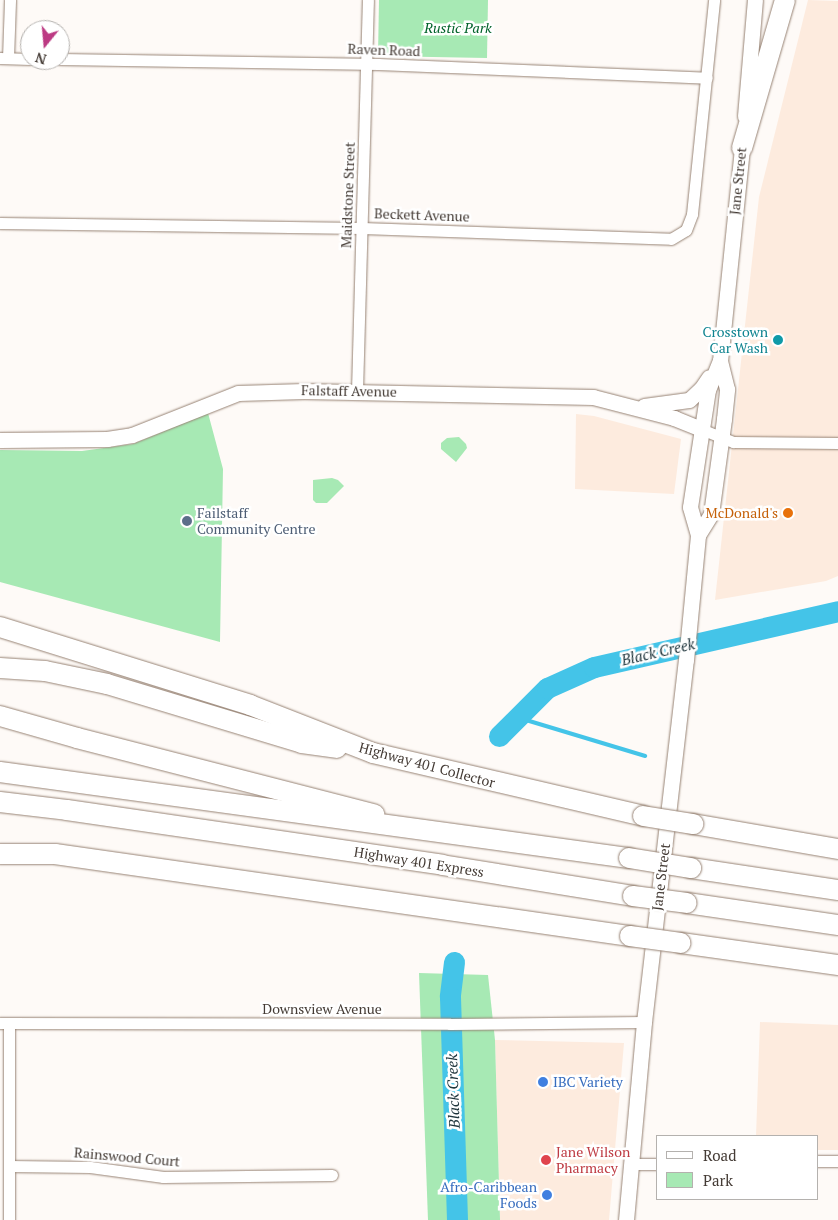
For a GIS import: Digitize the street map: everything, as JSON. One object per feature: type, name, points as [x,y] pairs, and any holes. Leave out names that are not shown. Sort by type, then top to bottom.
[{"type":"highway","points":[[742,148],[785,0]]},
{"type":"highway","name":"Highway 401 Collector","points":[[0,627],[109,659],[250,705],[373,754],[643,816],[838,849]]},
{"type":"highway","points":[[0,668],[45,671],[106,684],[302,743],[373,754]]},
{"type":"highway","points":[[0,716],[76,738],[356,808],[419,828]]},
{"type":"highway","points":[[0,772],[354,821],[419,828],[838,890]]},
{"type":"highway","name":"Highway 401 Express","points":[[0,802],[67,810],[633,896],[838,925]]},
{"type":"highway","points":[[0,841],[20,842],[55,854]]},
{"type":"highway","points":[[0,854],[55,854],[838,964]]},
{"type":"main road","name":"Jane Street","points":[[626,1220],[644,1022],[686,660],[698,535],[690,507],[708,390],[720,361],[755,0]]},
{"type":"main road","name":"Jane Street","points":[[698,535],[711,514],[722,437],[727,389],[720,361]]},
{"type":"main road","points":[[633,407],[689,400],[701,390],[720,361]]},
{"type":"main road","name":"Falstaff Avenue","points":[[0,440],[107,439],[132,435],[238,393],[358,391],[593,397],[674,418],[701,429]]},
{"type":"street","points":[[10,0],[4,58],[20,59]]},
{"type":"street","name":"Maidstone Street","points":[[358,391],[368,64],[368,0]]},
{"type":"street","name":"Beckett Avenue","points":[[0,223],[362,228],[671,239],[680,235],[691,222],[714,0]]},
{"type":"street","name":"Raven Road","points":[[70,59],[368,64],[707,78]]},
{"type":"street","points":[[701,429],[733,442],[838,443]]},
{"type":"street","name":"Downsview Avenue","points":[[5,1024],[490,1024],[644,1022]]},
{"type":"street","points":[[5,1024],[10,1220]]},
{"type":"street","points":[[818,1161],[838,1161]]},
{"type":"street","points":[[631,1164],[656,1164]]},
{"type":"street","points":[[0,1176],[9,1166]]},
{"type":"street","name":"Rainswood Court","points":[[9,1166],[90,1167],[163,1178],[332,1175]]},
{"type":"shaded area","points":[[808,0],[838,1],[838,576],[826,581],[715,600],[759,197]]},
{"type":"shaded area","points":[[576,414],[594,416],[681,439],[674,494],[575,489]]},
{"type":"shaded area","points":[[760,1022],[838,1025],[838,1150],[818,1150],[818,1135],[756,1135]]},
{"type":"shaded area","points":[[495,1040],[624,1043],[609,1220],[500,1220]]},
{"type":"green space","name":"Rustic Park","points":[[379,0],[488,0],[487,58],[378,56]]},
{"type":"green space","points":[[208,413],[223,469],[220,642],[0,582],[0,450],[82,451],[133,444]]},
{"type":"green space","points":[[459,437],[466,444],[467,448],[456,462],[441,449],[441,443],[447,438]]},
{"type":"green space","points":[[332,478],[338,480],[344,486],[327,503],[316,503],[313,500],[313,480]]},
{"type":"green space","points":[[419,973],[488,975],[495,1040],[500,1220],[428,1220]]},
{"type":"waterway","name":"Black Creek","points":[[499,736],[547,688],[594,667],[838,611]]},
{"type":"waterway","points":[[516,717],[645,756]]},
{"type":"waterway","name":"Black Creek","points":[[454,962],[450,997],[457,1220]]},
{"type":"place","name":"Crosstown Car Wash","points":[[778,340]]},
{"type":"place","name":"McDonald's","points":[[788,513]]},
{"type":"place","name":"Failstaff Community Centre","points":[[187,521]]},
{"type":"place","name":"IBC Variety","points":[[543,1082]]},
{"type":"place","name":"Jane Wilson Pharmacy","points":[[546,1160]]},
{"type":"place","name":"Afro-Caribbean Foods","points":[[547,1195]]}]
